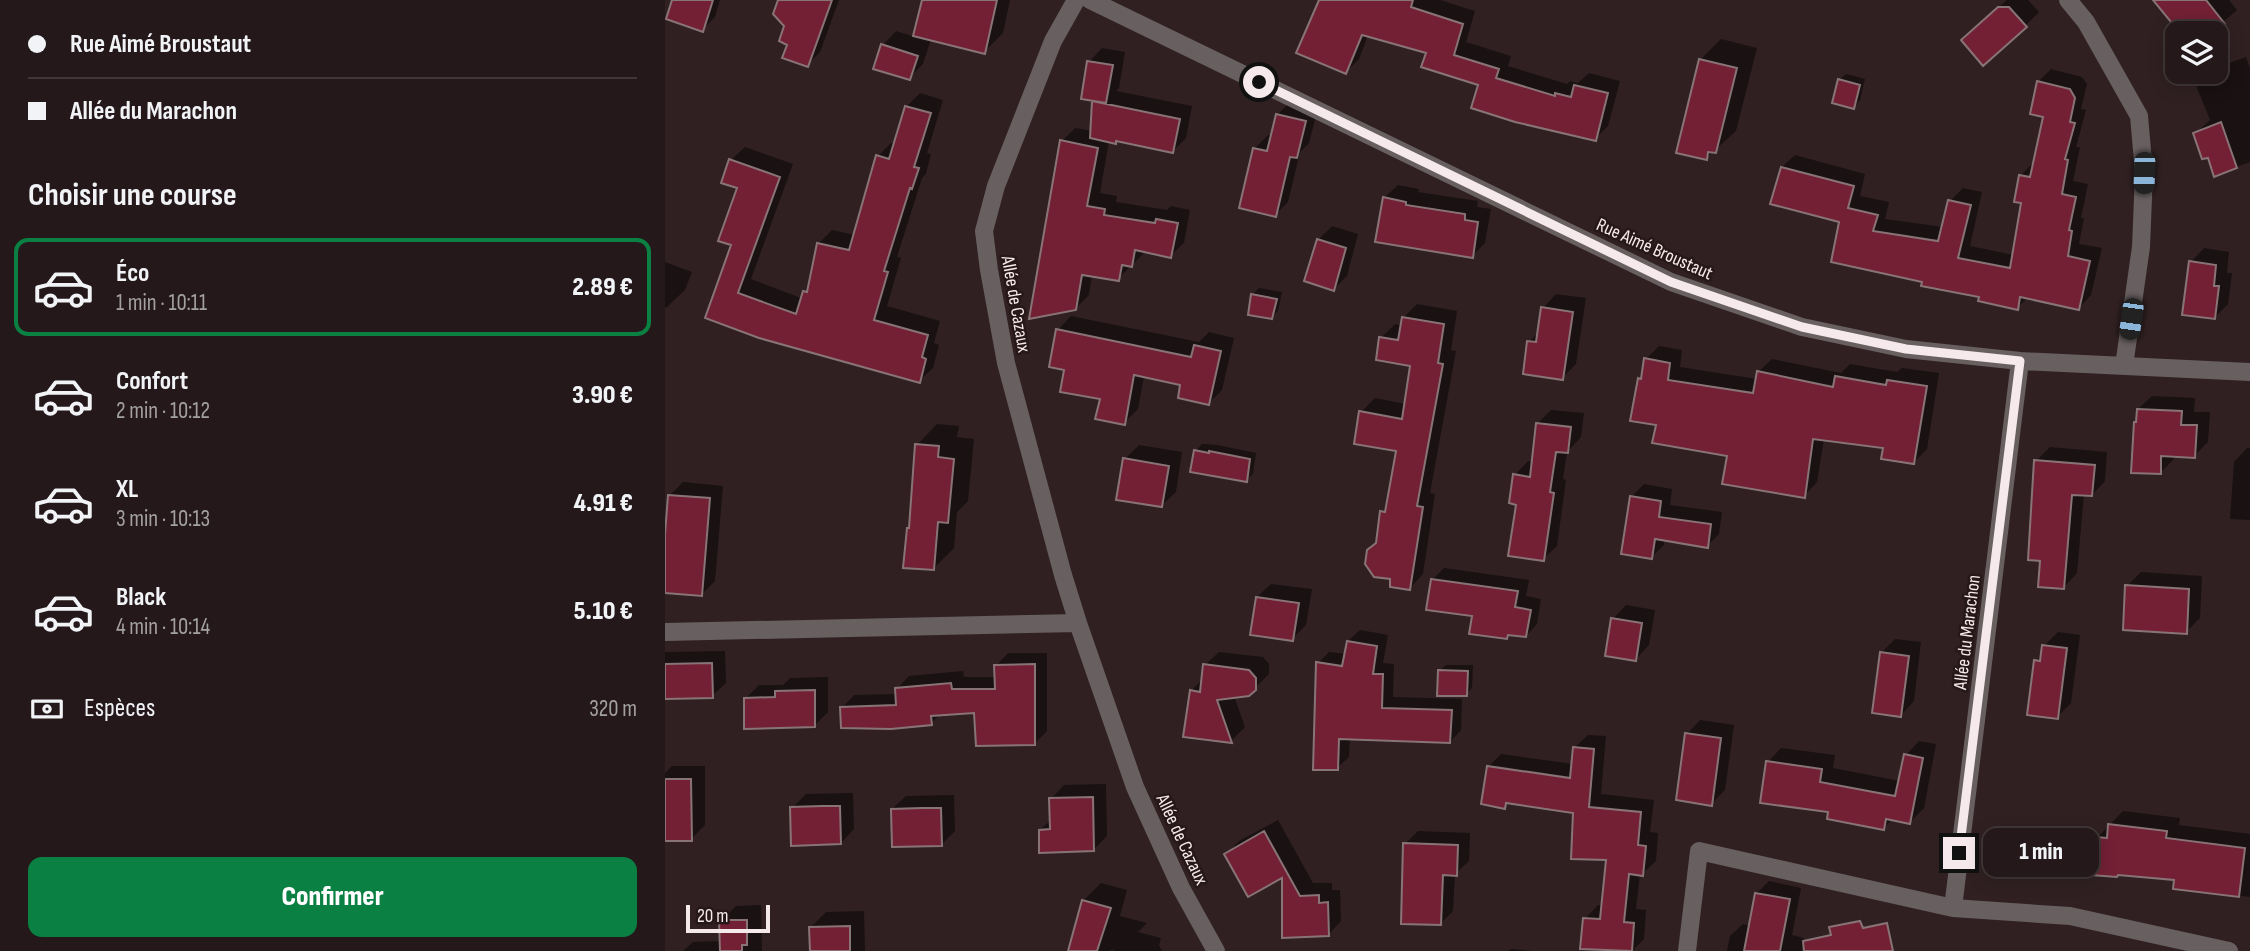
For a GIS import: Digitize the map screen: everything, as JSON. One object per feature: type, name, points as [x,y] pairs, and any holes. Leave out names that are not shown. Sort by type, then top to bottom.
[{"type":"street","name":"Allée de Cazaux","points":[[1076,0],[1053,41],[996,186],[984,231],[1006,363],[1078,623],[1135,787],[1181,888],[1216,951]]},
{"type":"street","name":"Rue Aimé Broustaut","points":[[1090,0],[1671,282],[1802,327],[1906,349],[2020,361],[2250,372]]},
{"type":"street","points":[[2068,0],[2086,22],[2139,116],[2144,173],[2141,247],[2124,366]]},
{"type":"street","name":"Allée du Marachon","points":[[1953,908],[2020,361]]},
{"type":"street","points":[[665,632],[1078,623]]},
{"type":"street","points":[[1687,951],[1699,851],[1953,908],[2070,916],[2229,951]]},
{"type":"building","points":[[672,0],[713,0],[703,32],[666,19]]},
{"type":"building","points":[[778,0],[832,0],[808,67],[782,58],[787,45],[779,41],[784,26],[773,14]]},
{"type":"building","points":[[922,0],[997,0],[985,54],[913,36]]},
{"type":"building","points":[[1319,0],[1413,0],[1411,7],[1463,24],[1454,55],[1499,69],[1496,78],[1555,96],[1555,93],[1571,97],[1574,85],[1608,93],[1596,141],[1515,122],[1471,108],[1478,85],[1421,67],[1426,53],[1362,35],[1346,74],[1296,53]]},
{"type":"building","points":[[2153,0],[2206,0],[2223,21],[2170,21]]},
{"type":"building","points":[[1998,7],[2009,7],[2027,27],[1983,66],[1961,40]]},
{"type":"building","points":[[881,44],[918,56],[910,80],[873,69]]},
{"type":"building","points":[[1699,59],[1737,68],[1716,153],[1708,152],[1707,160],[1676,153]]},
{"type":"building","points":[[1087,61],[1113,65],[1106,103],[1081,99]]},
{"type":"building","points":[[1838,79],[1860,85],[1854,109],[1832,103]]},
{"type":"building","points":[[2037,81],[2070,89],[2075,98],[2070,122],[2075,123],[2065,159],[2068,160],[2062,194],[2076,197],[2069,230],[2072,231],[2068,256],[2090,261],[2079,310],[2020,297],[2018,310],[1978,301],[1979,297],[1921,286],[1922,282],[1831,262],[1839,222],[1770,204],[1781,167],[1854,186],[1848,208],[1878,215],[1873,231],[1938,241],[1948,200],[1971,205],[1958,258],[2010,268],[2021,203],[2014,202],[2019,175],[2030,177],[2043,117],[2030,114]]},
{"type":"building","points":[[1092,101],[1180,119],[1173,153],[1090,138]]},
{"type":"building","points":[[905,106],[931,113],[914,167],[919,168],[884,271],[888,272],[874,320],[928,335],[922,357],[926,359],[920,383],[759,338],[705,318],[731,245],[718,241],[737,188],[721,183],[729,159],[780,177],[738,293],[796,314],[803,291],[807,292],[817,243],[849,250],[876,155],[889,159]]},
{"type":"building","points":[[1276,114],[1306,121],[1297,158],[1290,157],[1276,217],[1239,208],[1253,148],[1267,151]]},
{"type":"building","points":[[2221,122],[2237,168],[2214,177],[2208,158],[2202,159],[2193,133]]},
{"type":"building","points":[[1060,140],[1098,148],[1087,206],[1105,209],[1104,215],[1155,223],[1156,219],[1178,223],[1171,258],[1135,250],[1132,267],[1122,265],[1119,281],[1082,275],[1076,310],[1029,319]]},
{"type":"building","points":[[1383,197],[1406,202],[1406,205],[1465,214],[1465,220],[1478,222],[1473,258],[1375,242]]},
{"type":"building","points":[[1317,239],[1346,248],[1334,291],[1304,281]]},
{"type":"building","points":[[2189,261],[2216,265],[2214,286],[2219,286],[2215,319],[2182,315]]},
{"type":"building","points":[[1251,294],[1277,299],[1272,319],[1248,315]]},
{"type":"building","points":[[1541,307],[1573,312],[1563,380],[1523,374],[1527,341],[1536,342]]},
{"type":"building","points":[[1402,317],[1444,324],[1438,363],[1443,364],[1417,506],[1423,507],[1410,590],[1390,587],[1390,579],[1374,577],[1365,564],[1367,550],[1376,543],[1380,511],[1385,512],[1396,451],[1354,444],[1359,411],[1402,419],[1410,366],[1376,360],[1379,337],[1398,340]]},
{"type":"building","points":[[1056,329],[1191,357],[1194,345],[1221,351],[1209,405],[1178,398],[1180,385],[1134,375],[1125,425],[1095,419],[1100,399],[1060,392],[1064,370],[1049,367]]},
{"type":"building","points":[[1644,358],[1670,363],[1668,380],[1753,393],[1757,371],[1833,387],[1835,376],[1886,385],[1887,380],[1927,386],[1914,464],[1881,459],[1883,448],[1813,439],[1805,498],[1722,484],[1727,456],[1652,443],[1656,425],[1630,421]]},
{"type":"building","points":[[2137,409],[2182,411],[2181,425],[2197,425],[2195,458],[2161,456],[2161,474],[2131,473]]},
{"type":"building","points":[[1536,423],[1571,427],[1568,453],[1556,452],[1550,492],[1554,493],[1544,561],[1508,556],[1516,505],[1509,503],[1513,474],[1530,477]]},
{"type":"building","points":[[915,444],[939,446],[938,457],[954,459],[948,523],[938,522],[934,570],[903,568],[909,528]]},
{"type":"building","points":[[1194,450],[1250,459],[1247,482],[1190,472]]},
{"type":"building","points":[[1123,458],[1169,466],[1162,507],[1116,500]]},
{"type":"building","points":[[2034,460],[2095,465],[2092,496],[2072,495],[2064,589],[2038,587],[2040,561],[2028,560]]},
{"type":"building","points":[[668,495],[710,498],[702,596],[665,593]]},
{"type":"building","points":[[1630,496],[1661,501],[1659,517],[1711,524],[1708,548],[1655,539],[1652,559],[1621,554]]},
{"type":"building","points":[[1431,579],[1518,591],[1515,607],[1531,610],[1526,637],[1508,635],[1507,639],[1469,634],[1472,616],[1426,610]]},
{"type":"building","points":[[2125,585],[2189,589],[2187,634],[2123,630]]},
{"type":"building","points":[[1256,597],[1299,603],[1293,641],[1250,635]]},
{"type":"building","points":[[1611,618],[1642,623],[1636,661],[1605,656]]},
{"type":"building","points":[[1347,641],[1377,646],[1373,674],[1383,674],[1382,708],[1452,710],[1450,743],[1339,739],[1338,770],[1313,770],[1316,662],[1342,666]]},
{"type":"building","points":[[2042,645],[2067,648],[2058,719],[2027,715],[2034,660],[2040,661]]},
{"type":"building","points":[[1880,652],[1909,656],[1901,717],[1872,713]]},
{"type":"building","points":[[712,663],[713,698],[665,699],[665,664]]},
{"type":"building","points":[[1035,664],[1035,745],[976,746],[974,713],[931,716],[932,725],[891,729],[841,728],[840,707],[896,705],[895,688],[951,683],[952,689],[995,689],[994,665]]},
{"type":"building","points":[[1203,664],[1249,670],[1256,678],[1256,690],[1249,696],[1217,700],[1232,743],[1183,737],[1190,690],[1200,692]]},
{"type":"building","points":[[1438,670],[1468,671],[1467,696],[1437,696]]},
{"type":"building","points":[[815,690],[815,727],[744,729],[744,698],[775,697],[775,691]]},
{"type":"building","points":[[1685,733],[1721,738],[1712,806],[1676,800]]},
{"type":"building","points":[[1573,747],[1594,749],[1589,807],[1641,812],[1638,845],[1646,846],[1643,876],[1629,874],[1624,922],[1634,923],[1632,951],[1580,949],[1583,918],[1600,919],[1606,860],[1571,859],[1573,813],[1506,803],[1505,809],[1481,804],[1487,766],[1570,778]]},
{"type":"building","points":[[1904,754],[1923,758],[1910,824],[1886,819],[1884,830],[1827,819],[1828,812],[1760,803],[1766,761],[1822,769],[1820,782],[1895,796]]},
{"type":"building","points":[[665,779],[691,779],[692,841],[665,841]]},
{"type":"building","points":[[1093,797],[1094,851],[1039,853],[1039,830],[1050,829],[1049,798]]},
{"type":"building","points":[[840,806],[841,844],[791,846],[790,807]]},
{"type":"building","points":[[941,808],[942,846],[892,847],[891,809]]},
{"type":"building","points":[[2108,824],[2167,831],[2166,838],[2245,848],[2239,897],[2173,889],[2174,880],[2091,875],[2096,837],[2107,838]]},
{"type":"building","points":[[1264,831],[1300,896],[1319,895],[1319,903],[1328,902],[1329,936],[1282,938],[1282,878],[1248,897],[1224,854]]},
{"type":"building","points":[[1403,843],[1458,845],[1457,876],[1443,875],[1441,925],[1401,924]]},
{"type":"building","points":[[1755,893],[1790,899],[1780,951],[1744,951]]},
{"type":"building","points":[[1082,900],[1111,908],[1097,951],[1068,951]]},
{"type":"building","points":[[719,920],[747,920],[747,945],[742,945],[742,951],[720,951]]},
{"type":"building","points":[[1860,921],[1863,928],[1887,923],[1893,951],[1804,951],[1803,941],[1831,935],[1829,927]]},
{"type":"building","points":[[850,926],[850,951],[810,951],[809,927]]},
{"type":"route","points":[[1259,82],[1671,282],[1802,327],[1906,349],[2020,361],[1959,853]]}]
